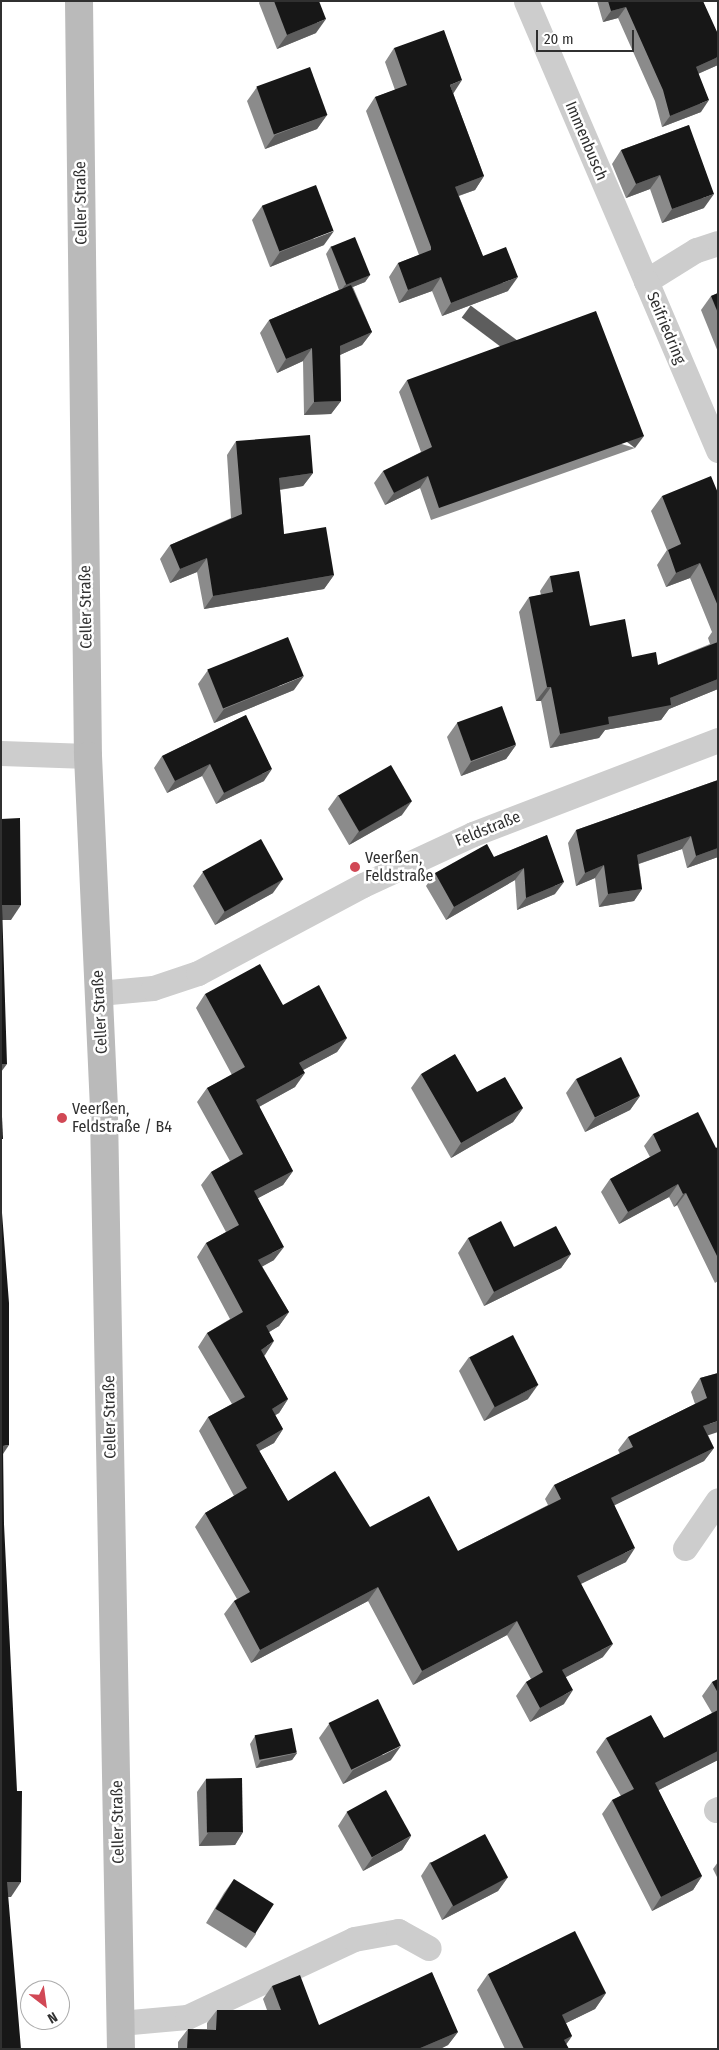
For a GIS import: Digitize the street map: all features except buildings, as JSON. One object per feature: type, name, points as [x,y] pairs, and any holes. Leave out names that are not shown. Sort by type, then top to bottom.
[{"type":"street","name":"Celler Straße","points":[[79,1],[88,756],[104,1114],[120,2036],[187,2017],[354,1938],[398,1932],[429,1948]]},
{"type":"street","name":"Immenbusch","points":[[526,1],[646,281]]},
{"type":"street","name":"Seifriedring","points":[[718,243],[696,250],[646,281],[718,450]]},
{"type":"street","name":"Feldstraße","points":[[99,993],[153,988],[198,973],[363,886],[473,834],[718,740]]},
{"type":"street","points":[[1,753],[88,756]]},
{"type":"street","points":[[685,1548],[718,1500]]},
{"type":"place","name":"Veerßen, Feldstraße","points":[[355,867]]},
{"type":"place","name":"Veerßen, Feldstraße / B4","points":[[62,1118]]}]
